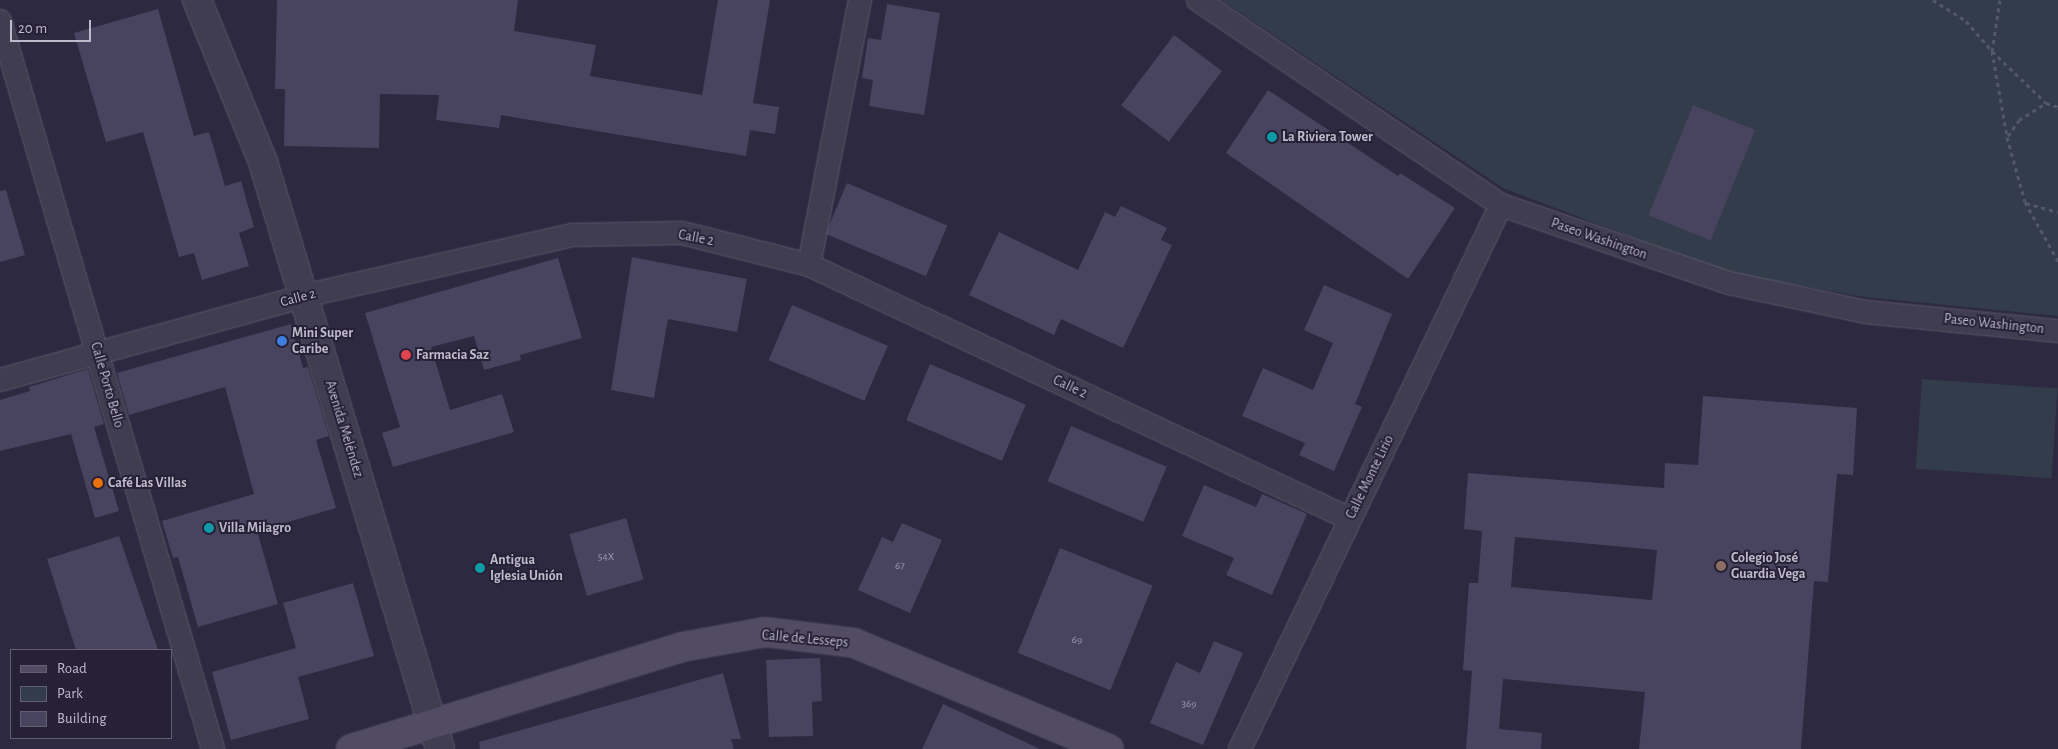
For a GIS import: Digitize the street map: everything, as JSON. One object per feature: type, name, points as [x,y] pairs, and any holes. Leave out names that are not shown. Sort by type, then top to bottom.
[{"type":"main road","name":"Calle de Lesseps","points":[[351,749],[437,737],[682,648],[765,632],[854,642],[1109,749]]},
{"type":"street","name":"Avenida Meléndez","points":[[197,0],[263,162],[437,737]]},
{"type":"street","points":[[809,265],[860,0]]},
{"type":"street","name":"Paseo Washington","points":[[1198,0],[1501,205],[1729,283],[1866,312],[2058,331]]},
{"type":"street","name":"Calle Porto Bello","points":[[0,21],[213,749]]},
{"type":"street","name":"Calle Monte Lirio","points":[[1240,749],[1501,205]]},
{"type":"street","name":"Calle 2","points":[[0,380],[304,296],[572,235],[682,233],[809,265],[1350,519]]},
{"type":"path","points":[[1933,0],[1966,21],[1992,52],[2046,103],[2058,107]]},
{"type":"path","points":[[2000,0],[1992,52],[2007,137],[2025,202],[2058,260]]},
{"type":"path","points":[[2007,137],[2019,120],[2046,103]]},
{"type":"path","points":[[2025,202],[2058,212]]},
{"type":"green space","points":[[1221,0],[2058,0],[2058,316],[1865,297],[1726,273],[1503,188]]},
{"type":"green space","points":[[1922,379],[2058,388],[2051,478],[1916,469]]},
{"type":"building","points":[[277,0],[518,0],[514,31],[596,45],[590,76],[702,95],[718,0],[770,0],[753,103],[779,107],[775,134],[750,130],[746,156],[501,115],[499,128],[436,120],[439,95],[380,94],[379,148],[284,146],[285,89],[275,89]]},
{"type":"building","points":[[887,4],[940,13],[924,115],[869,106],[873,80],[862,78],[868,38],[881,40]]},
{"type":"building","points":[[158,9],[194,136],[209,132],[225,186],[241,181],[254,227],[239,233],[249,266],[202,280],[194,253],[179,257],[143,132],[106,142],[74,33]]},
{"type":"building","points":[[1174,35],[1222,71],[1169,141],[1121,105]]},
{"type":"building","points":[[1268,90],[1398,176],[1400,173],[1455,208],[1408,279],[1226,153]]},
{"type":"building","points":[[1693,105],[1755,130],[1711,240],[1648,215]]},
{"type":"building","points":[[847,183],[947,226],[926,276],[826,234]]},
{"type":"building","points":[[6,190],[25,255],[0,262],[0,191]]},
{"type":"building","points":[[1121,206],[1167,228],[1161,240],[1172,245],[1123,348],[1061,319],[1054,335],[969,295],[999,232],[1078,270],[1105,212],[1115,217]]},
{"type":"building","points":[[632,257],[747,279],[737,332],[668,319],[654,398],[611,390]]},
{"type":"building","points":[[558,258],[582,338],[520,355],[521,360],[484,370],[474,336],[431,347],[450,410],[502,394],[514,432],[393,467],[382,433],[400,427],[365,313]]},
{"type":"building","points":[[1324,285],[1392,314],[1355,404],[1362,407],[1334,471],[1299,455],[1305,443],[1242,416],[1263,368],[1313,390],[1333,343],[1304,330]]},
{"type":"building","points":[[792,305],[888,346],[864,401],[769,360]]},
{"type":"building","points":[[291,324],[303,368],[308,367],[329,436],[316,440],[336,508],[257,531],[278,604],[198,627],[178,557],[173,558],[162,521],[254,494],[225,387],[129,415],[117,373]]},
{"type":"building","points":[[930,364],[1026,405],[1002,461],[906,420]]},
{"type":"building","points":[[88,369],[104,424],[94,427],[119,511],[95,518],[71,434],[0,451],[0,400],[30,391],[29,387]]},
{"type":"building","points":[[1703,396],[1857,408],[1853,475],[1837,474],[1828,582],[1814,581],[1801,749],[1639,749],[1645,692],[1503,679],[1499,729],[1542,733],[1541,749],[1466,749],[1472,671],[1463,670],[1469,583],[1478,583],[1482,531],[1464,529],[1468,473],[1664,488],[1665,463],[1698,465]],"holes":[[[1515,537],[1657,550],[1652,600],[1511,587]]]},
{"type":"building","points":[[1071,426],[1167,467],[1143,522],[1048,481]]},
{"type":"building","points":[[1204,485],[1256,507],[1262,494],[1307,514],[1272,595],[1226,575],[1234,558],[1182,536]]},
{"type":"building","points":[[626,518],[644,580],[587,596],[569,534]]},
{"type":"building","points":[[902,523],[942,540],[910,613],[858,590],[882,537],[893,542]]},
{"type":"building","points":[[119,536],[158,649],[76,649],[47,559]]},
{"type":"building","points":[[1060,548],[1153,585],[1110,690],[1018,653]]},
{"type":"building","points":[[353,583],[374,656],[298,677],[309,719],[231,740],[212,672],[296,648],[283,603]]},
{"type":"building","points":[[1214,641],[1243,653],[1203,745],[1150,723],[1176,662],[1200,673]]},
{"type":"building","points":[[820,658],[822,701],[812,702],[813,736],[769,737],[766,660]]},
{"type":"building","points":[[723,673],[741,739],[731,739],[734,749],[480,749],[479,742]]},
{"type":"building","points":[[943,704],[1040,749],[922,749]]},
{"type":"place","name":"La Riviera Tower","points":[[1272,137]]},
{"type":"place","name":"Mini Super Caribe","points":[[282,341]]},
{"type":"place","name":"Farmacia Saz","points":[[406,355]]},
{"type":"place","name":"Café Las Villas","points":[[98,483]]},
{"type":"place","name":"Villa Milagro","points":[[209,528]]},
{"type":"place","name":"Colegio José Guardia Vega","points":[[1721,566]]},
{"type":"place","name":"Antigua Iglesia Unión","points":[[480,568]]}]
